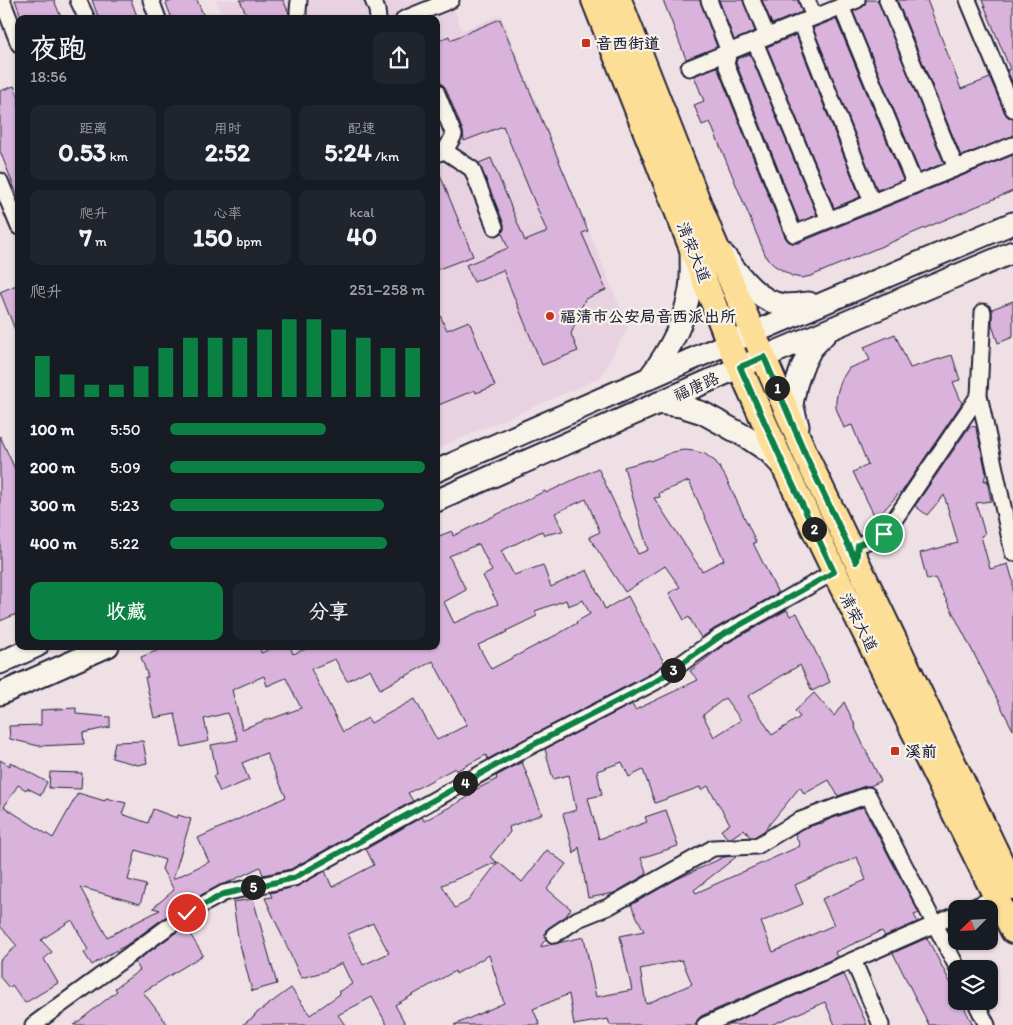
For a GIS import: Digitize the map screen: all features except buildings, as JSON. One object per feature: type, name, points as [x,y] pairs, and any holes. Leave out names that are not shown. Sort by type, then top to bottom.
[{"type":"main road","name":"清荣大道","points":[[594,0],[702,241],[753,333],[807,458],[1005,892],[1013,931]]},
{"type":"main road","name":"清荣大道","points":[[619,0],[702,241],[730,343],[740,367],[834,572],[1005,892]]},
{"type":"street","points":[[2,0],[15,34]]},
{"type":"street","points":[[78,0],[84,15]]},
{"type":"street","points":[[151,0],[157,15]]},
{"type":"street","points":[[298,15],[299,0]]},
{"type":"street","points":[[373,0],[378,15]]},
{"type":"street","points":[[414,15],[450,0]]},
{"type":"street","points":[[709,0],[729,52],[726,64],[794,234],[1013,145]]},
{"type":"street","points":[[752,0],[761,39],[829,220]]},
{"type":"street","points":[[807,0],[808,20],[872,202]]},
{"type":"street","points":[[689,68],[857,0]]},
{"type":"street","points":[[887,0],[956,168]]},
{"type":"street","points":[[968,0],[1013,109]]},
{"type":"street","points":[[841,6],[915,185]]},
{"type":"street","points":[[440,101],[454,136],[440,152],[472,168],[495,227]]},
{"type":"street","points":[[0,181],[15,217]]},
{"type":"street","name":"福唐路","points":[[440,470],[824,302],[1013,224]]},
{"type":"street","points":[[648,379],[674,340],[683,316],[702,241],[732,266],[762,298],[784,305],[824,302]]},
{"type":"street","name":"福唐路","points":[[440,499],[740,367],[1013,252]]},
{"type":"street","points":[[983,312],[979,394],[1013,553]]},
{"type":"street","points":[[807,458],[792,404],[802,367],[811,349],[833,327]]},
{"type":"street","points":[[856,562],[858,545],[884,534],[979,394]]},
{"type":"street","points":[[658,403],[681,406],[703,413],[769,452],[785,468]]},
{"type":"street","points":[[33,1025],[187,913],[224,894],[294,878],[525,749],[655,682],[719,637],[834,572]]},
{"type":"street","points":[[0,663],[28,650]]},
{"type":"street","points":[[0,694],[99,650]]},
{"type":"street","points":[[554,935],[578,919],[608,907],[713,848],[757,846],[798,821],[868,795],[953,960]]},
{"type":"street","points":[[989,900],[1005,892]]},
{"type":"street","points":[[705,1025],[948,918]]},
{"type":"street","points":[[853,960],[881,1025]]},
{"type":"street","points":[[980,1010],[988,1025]]},
{"type":"shaded area","points":[[216,0],[450,0],[462,30],[501,15],[628,327],[600,378],[440,447],[440,15],[222,15]]},
{"type":"place","name":"音西街道","points":[[586,43]]},
{"type":"place","name":"福清市公安局音西派出所","points":[[550,316]]},
{"type":"place","name":"溪前","points":[[895,751]]},
{"type":"route","points":[[187,913],[224,894],[294,878],[525,749],[655,682],[719,637],[834,572],[740,367],[764,357],[807,458],[856,562],[858,545],[884,534]]}]
